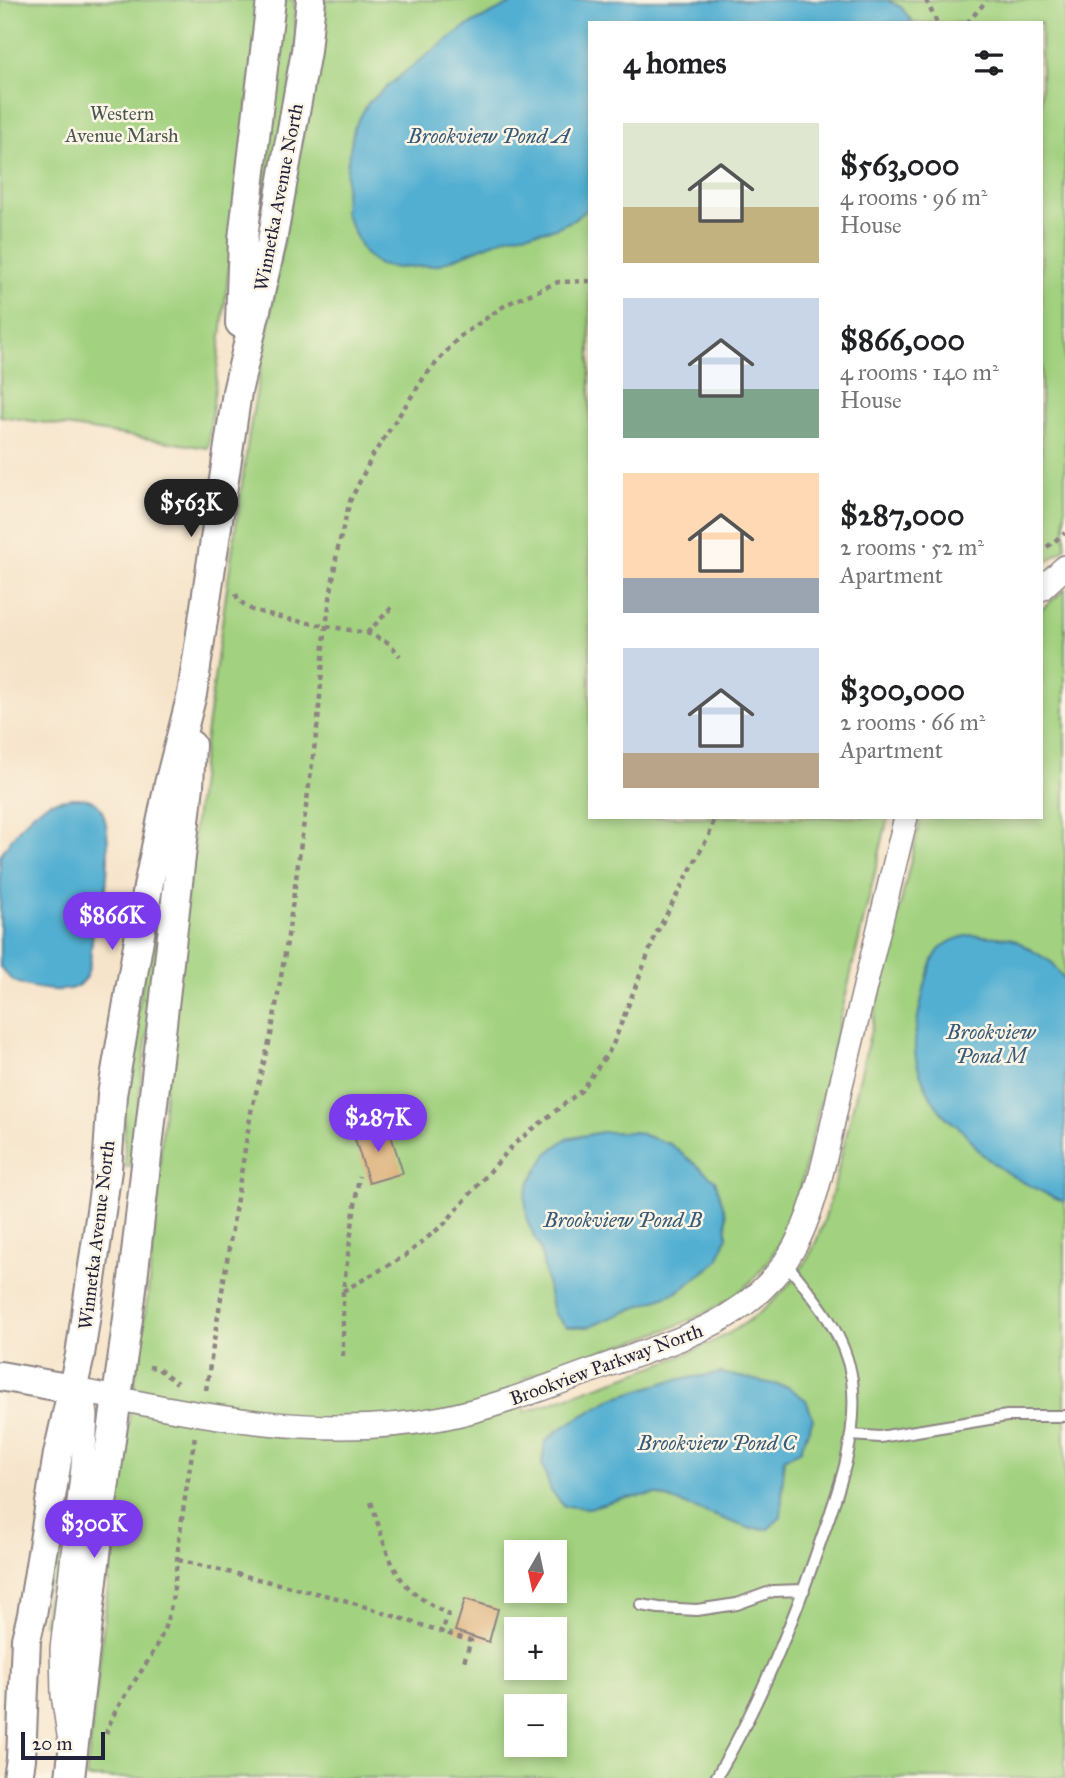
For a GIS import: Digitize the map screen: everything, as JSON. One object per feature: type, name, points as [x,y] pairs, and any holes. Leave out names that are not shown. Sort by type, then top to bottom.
[{"type":"street","name":"Winnetka Avenue North","points":[[237,392],[243,239],[271,0]]},
{"type":"street","name":"Winnetka Avenue North","points":[[18,1778],[26,1639],[58,1454],[80,1355],[107,1170],[112,1095],[148,887],[169,784],[192,694],[237,392],[272,241],[306,51],[311,0]]},
{"type":"street","points":[[1043,587],[1065,567]]},
{"type":"street","name":"Winnetka Avenue North","points":[[72,1768],[116,1398],[131,1297],[189,786],[192,694]]},
{"type":"street","name":"Brookview Parkway North","points":[[72,1389],[116,1398],[201,1400],[248,1422],[316,1427],[369,1427],[443,1418],[506,1401],[717,1324],[769,1283],[797,1242],[818,1181],[906,819]]},
{"type":"street","points":[[0,1376],[72,1389],[84,1400],[86,1416],[83,1467],[62,1649],[63,1695],[72,1768]]},
{"type":"lane","points":[[716,1778],[776,1662],[839,1490],[851,1435],[854,1406],[852,1378],[842,1345],[823,1307],[785,1262]]},
{"type":"lane","points":[[851,1435],[880,1437],[1007,1416],[1065,1416]]},
{"type":"lane","points":[[641,1605],[697,1610],[737,1604],[773,1591],[804,1590]]},
{"type":"path","points":[[926,0],[936,21]]},
{"type":"path","points":[[969,21],[987,0]]},
{"type":"path","points":[[104,1738],[110,1719],[160,1639],[173,1599],[180,1528],[201,1400],[251,1112],[271,1035],[288,936],[318,721],[326,625],[337,552],[350,501],[373,455],[425,376],[460,337],[507,304],[558,282],[588,281]]},
{"type":"path","points":[[235,590],[238,600],[252,610],[367,633],[389,643],[400,656]]},
{"type":"path","points":[[367,633],[394,605]]},
{"type":"path","points":[[343,1291],[405,1256],[444,1224],[514,1144],[582,1090],[612,1047],[656,934],[709,835],[714,819]]},
{"type":"path","points":[[343,1356],[343,1291],[359,1176]]},
{"type":"path","points":[[143,1365],[157,1368],[178,1383]]},
{"type":"path","points":[[201,1400],[215,1395]]},
{"type":"path","points":[[371,1502],[394,1570],[405,1586],[426,1604],[448,1614],[442,1633]]},
{"type":"path","points":[[178,1560],[341,1599],[471,1642],[463,1664]]},
{"type":"green space","name":"Western Avenue Marsh","points":[[0,0],[260,0],[208,448],[0,416]]},
{"type":"green space","points":[[282,0],[294,0],[297,49],[260,245],[254,244]]},
{"type":"green space","points":[[326,0],[1065,0],[1065,548],[1043,564],[1043,21],[588,21],[588,819],[888,819],[794,1214],[776,1248],[744,1288],[710,1310],[659,1333],[523,1379],[525,1412],[654,1366],[730,1332],[775,1300],[794,1279],[818,1237],[835,1183],[921,819],[1043,819],[1043,608],[1065,589],[1065,1778],[86,1778],[122,1464],[147,1300],[168,1051],[202,763],[249,434]]},
{"type":"green space","points":[[159,883],[167,884],[130,1167],[125,1167],[124,1094]]},
{"type":"green space","points":[[66,1461],[73,1462],[53,1625],[43,1624]]},
{"type":"water","name":"Brookview Pond A","points":[[518,0],[887,0],[901,7],[912,21],[588,21],[586,210],[574,220],[553,229],[510,236],[438,265],[398,268],[379,265],[364,253],[344,212],[347,166],[354,128],[368,103],[463,28]]},
{"type":"water","points":[[71,798],[91,800],[103,812],[108,839],[104,911],[96,921],[88,973],[82,983],[71,989],[37,988],[15,981],[0,967],[0,855],[34,812],[50,802]]},
{"type":"water","name":"Brookview Pond M","points":[[971,935],[1010,938],[1051,962],[1065,980],[1065,1202],[1021,1181],[982,1154],[965,1133],[940,1111],[920,1073],[915,1050],[916,1031],[931,965],[944,945]]},
{"type":"water","name":"Brookview Pond B","points":[[602,1132],[635,1132],[670,1144],[715,1180],[726,1215],[727,1236],[718,1261],[679,1291],[588,1327],[567,1327],[553,1313],[540,1248],[528,1223],[525,1197],[530,1182],[547,1154],[566,1139]]},
{"type":"water","name":"Brookview Pond C","points":[[721,1373],[788,1387],[806,1400],[813,1419],[800,1451],[784,1458],[781,1517],[768,1529],[748,1528],[656,1494],[620,1499],[589,1508],[564,1506],[551,1491],[542,1464],[545,1442],[558,1430],[613,1398],[669,1381]]},
{"type":"building","points":[[388,1126],[403,1173],[369,1183],[354,1136]]},
{"type":"building","points":[[465,1599],[498,1609],[489,1642],[455,1631]]}]
